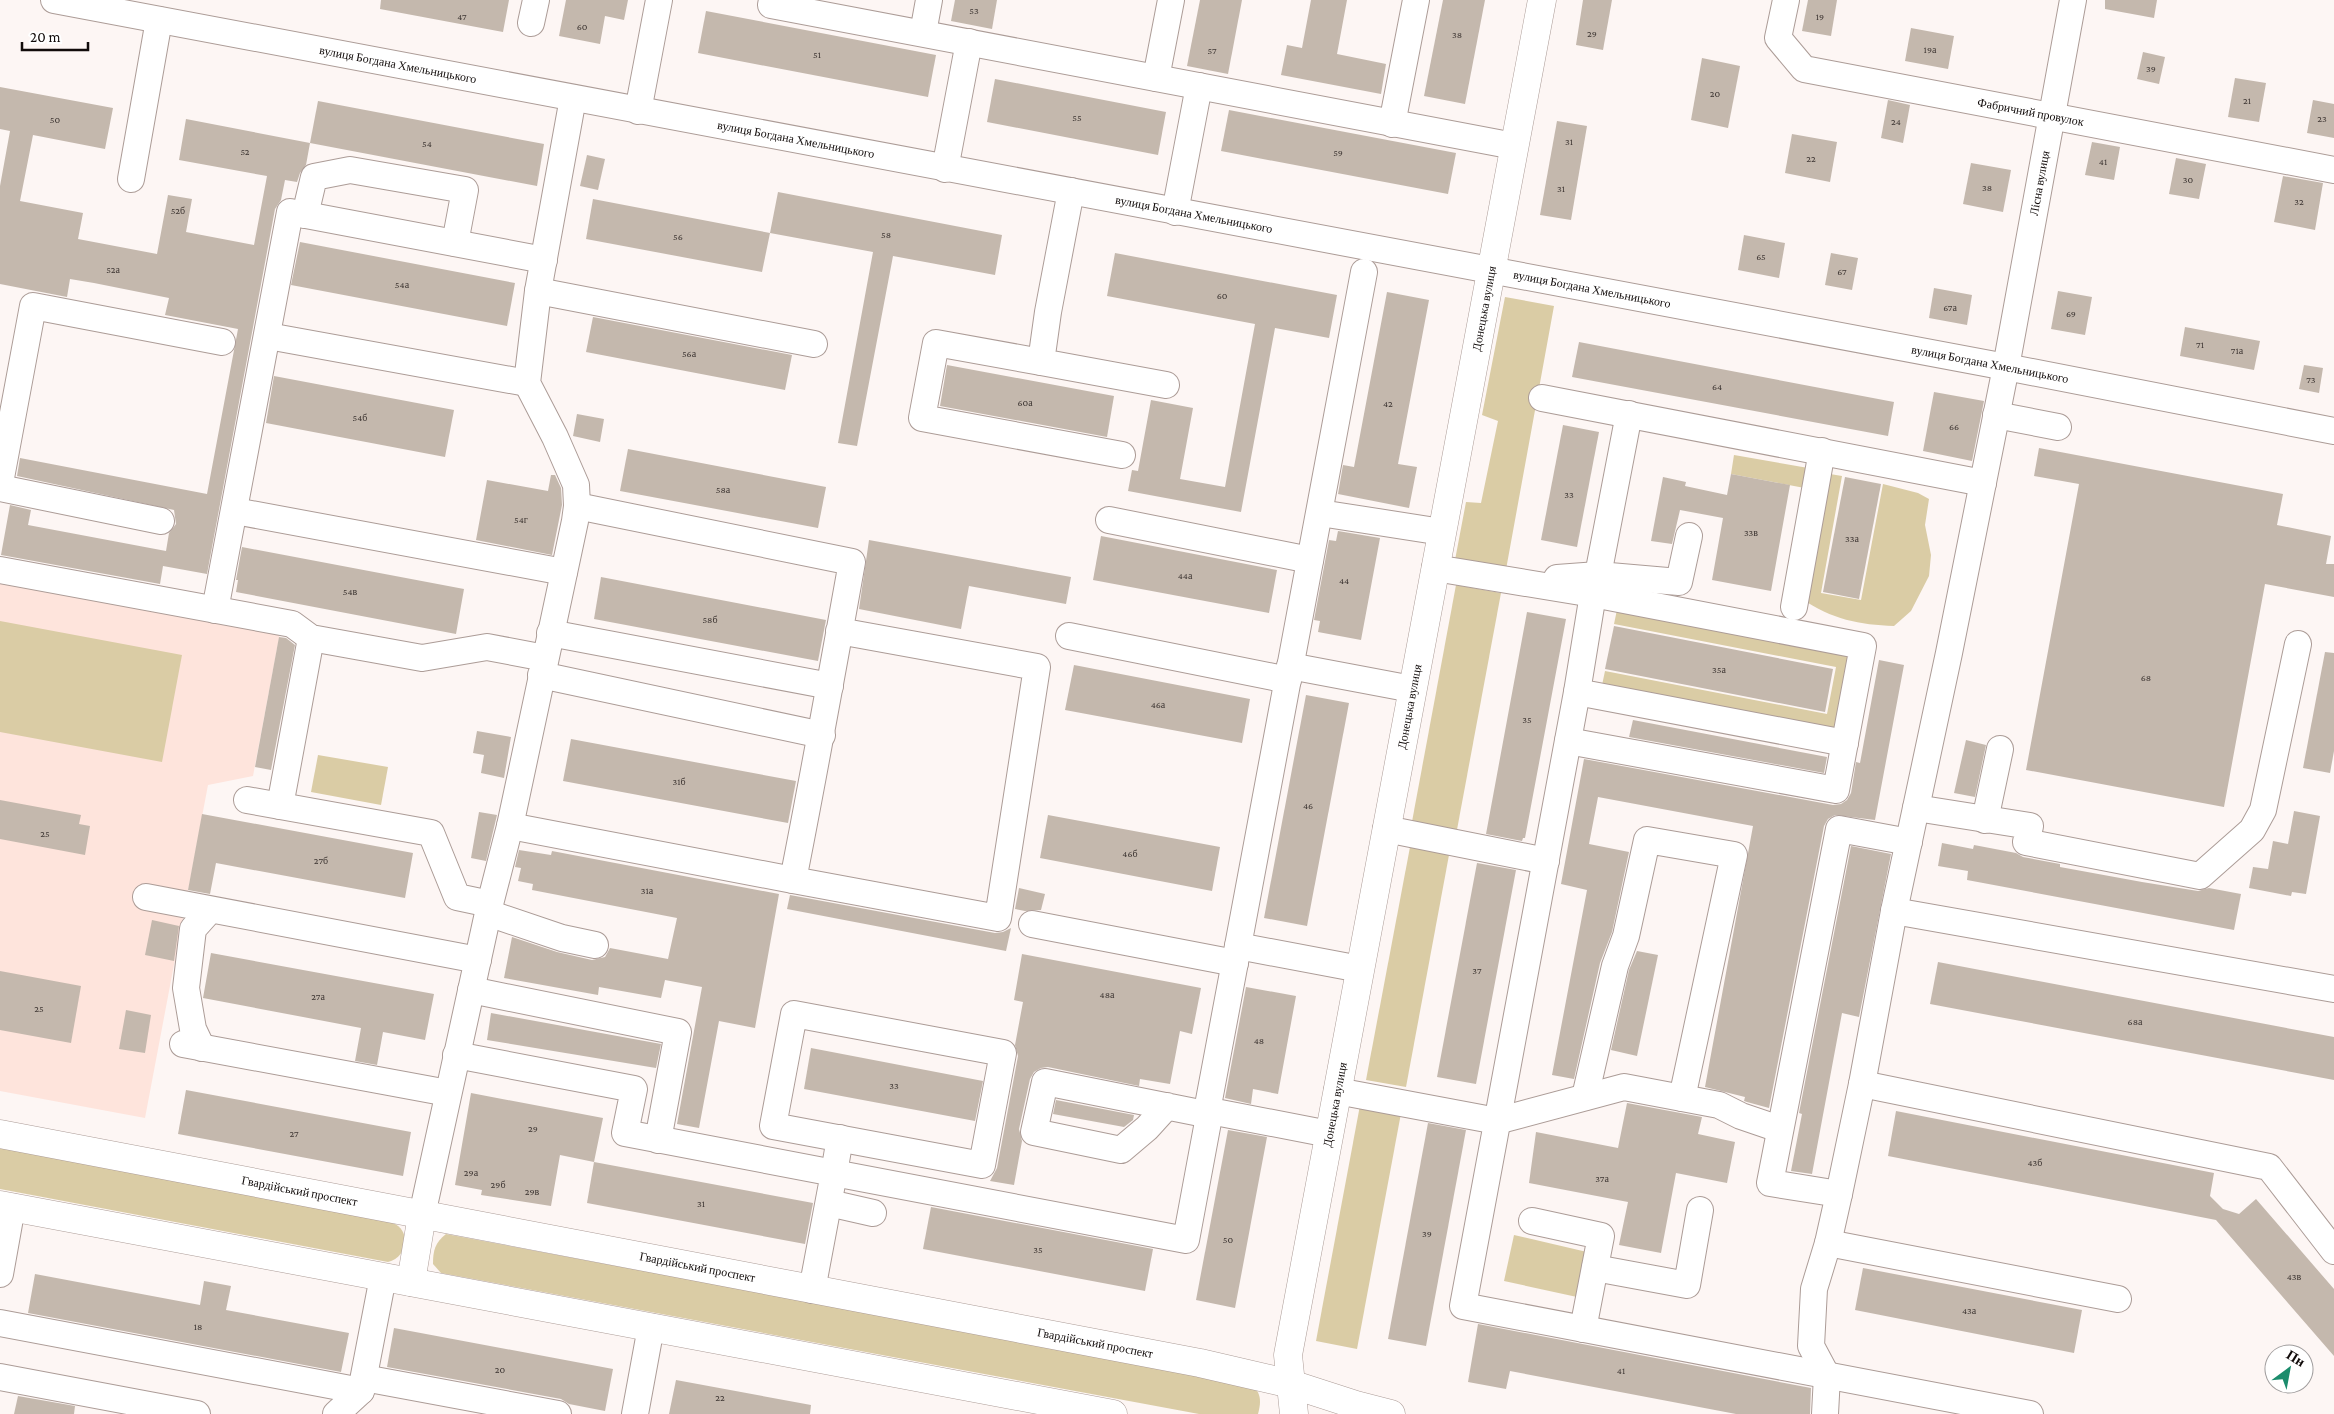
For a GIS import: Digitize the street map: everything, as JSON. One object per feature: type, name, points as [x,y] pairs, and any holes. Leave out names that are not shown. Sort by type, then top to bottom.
[{"type":"main road","name":"Донецька вулиця","points":[[1294,1414],[1288,1355],[1542,0]]},
{"type":"main road","name":"Гвардійський проспект","points":[[0,1134],[1200,1363],[1292,1384],[1356,1405],[1392,1414]]},
{"type":"main road","points":[[6,1206],[1113,1414]]},
{"type":"main road","points":[[411,1282],[422,1216]]},
{"type":"street","name":"вулиця Богдана Хмельницького","points":[[54,0],[945,169],[1071,191],[1490,272],[2006,367],[2334,431]]},
{"type":"street","points":[[638,111],[658,0]]},
{"type":"street","points":[[772,0],[771,5],[1514,146]]},
{"type":"street","points":[[923,33],[929,0]]},
{"type":"street","points":[[1156,78],[1171,0]]},
{"type":"street","points":[[1392,124],[1416,0]]},
{"type":"street","name":"Фабричний провулок","points":[[1786,0],[1778,38],[1804,69],[2334,170]]},
{"type":"street","name":"Лісна вулиця","points":[[1827,1376],[1811,1346],[1814,1289],[1828,1243],[1862,1084],[1894,911],[2006,367],[2074,0]]},
{"type":"street","points":[[131,179],[159,20]]},
{"type":"street","points":[[945,169],[969,42]]},
{"type":"street","points":[[1175,212],[1199,86]]},
{"type":"street","points":[[422,1216],[489,908],[510,826],[577,506],[576,486],[555,437],[527,383],[538,291],[573,98]]},
{"type":"street","points":[[305,215],[314,177],[350,170],[465,190],[455,243]]},
{"type":"street","points":[[1040,362],[1071,191]]},
{"type":"street","points":[[215,610],[290,212],[544,260]]},
{"type":"street","points":[[456,1055],[634,1089],[625,1133],[1186,1240],[1210,1113],[1207,1111],[1364,272]]},
{"type":"street","points":[[538,291],[814,344]]},
{"type":"street","points":[[0,484],[33,306],[222,342]]},
{"type":"street","points":[[268,336],[527,383]]},
{"type":"street","points":[[1122,455],[922,418],[936,343],[1166,385]]},
{"type":"street","points":[[1542,398],[1983,483]]},
{"type":"street","points":[[1629,414],[1463,1306],[2030,1414]]},
{"type":"street","points":[[1996,415],[2058,427]]},
{"type":"street","points":[[1794,607],[1822,451]]},
{"type":"street","points":[[0,488],[161,521]]},
{"type":"street","points":[[577,506],[852,562],[822,735],[793,880]]},
{"type":"street","points":[[235,511],[564,572]]},
{"type":"street","points":[[1320,512],[1442,532]]},
{"type":"street","points":[[1109,520],[1310,560]]},
{"type":"street","points":[[1435,568],[1530,584],[1596,585],[1679,582],[1689,536]]},
{"type":"street","points":[[0,570],[292,624],[312,638],[422,658],[487,647],[543,667],[822,735]]},
{"type":"street","points":[[1568,741],[1836,790],[1863,646],[1596,585]]},
{"type":"street","points":[[510,826],[998,918],[1037,668],[839,631]]},
{"type":"street","points":[[550,633],[830,686]]},
{"type":"street","points":[[1069,636],[1289,673],[1412,689]]},
{"type":"street","points":[[280,806],[312,638]]},
{"type":"street","points":[[1916,808],[2030,826],[2026,842],[2200,876],[2252,830],[2263,810],[2298,644]]},
{"type":"street","points":[[1577,692],[1845,744]]},
{"type":"street","points":[[1985,820],[2000,749]]},
{"type":"street","points":[[247,800],[431,833],[457,897],[562,938],[595,945]]},
{"type":"street","points":[[1386,829],[1546,861]]},
{"type":"street","points":[[1839,1194],[1770,1183],[1838,829],[1909,842]]},
{"type":"street","points":[[1585,1098],[1615,966],[1626,936],[1647,840],[1734,855],[1682,1098]]},
{"type":"street","points":[[146,897],[478,960]]},
{"type":"street","points":[[210,910],[194,929],[186,988],[194,1029],[192,1046],[448,1093]]},
{"type":"street","points":[[1894,911],[2334,989]]},
{"type":"street","points":[[1032,924],[1236,954],[1360,969]]},
{"type":"street","points":[[471,990],[678,1032],[658,1140]]},
{"type":"street","points":[[794,1014],[1003,1054],[982,1165],[840,1138],[773,1126],[794,1014]]},
{"type":"street","points":[[1862,1084],[2269,1167],[2334,1251]]},
{"type":"street","points":[[1337,1091],[1498,1121],[1624,1087],[1719,1105],[1741,1116],[1779,1129]]},
{"type":"street","points":[[1167,1106],[1329,1134]]},
{"type":"street","points":[[812,1290],[840,1138]]},
{"type":"street","points":[[829,1204],[873,1213]]},
{"type":"street","points":[[0,1274],[6,1206]]},
{"type":"street","points":[[1595,1268],[1687,1285],[1700,1210]]},
{"type":"street","points":[[1532,1221],[1601,1236],[1583,1329]]},
{"type":"street","points":[[1828,1243],[2118,1298]]},
{"type":"street","points":[[336,1414],[362,1384],[383,1277]]},
{"type":"street","points":[[0,1324],[362,1384],[558,1414]]},
{"type":"street","points":[[635,1414],[651,1327]]},
{"type":"street","points":[[1825,1414],[1827,1376]]},
{"type":"street","points":[[0,1377],[197,1414]]},
{"type":"shaded area","points":[[1505,297],[1554,306],[1505,575],[1455,560],[1466,502],[1481,503],[1498,421],[1482,415]]},
{"type":"shaded area","points":[[1734,455],[1814,469],[1810,489],[1731,474]]},
{"type":"shaded area","points":[[1824,473],[1842,476],[1821,593],[1861,600],[1883,484],[1918,493],[1929,499],[1925,525],[1931,555],[1929,576],[1911,611],[1894,626],[1846,620],[1824,612],[1802,599]]},
{"type":"shaded area","points":[[0,581],[280,633],[253,776],[208,785],[145,1118],[0,1091]]},
{"type":"shaded area","points":[[1456,585],[1501,593],[1456,835],[1411,827]]},
{"type":"shaded area","points":[[1618,605],[1856,651],[1835,729],[1601,690],[1605,671],[1827,714],[1836,667],[1614,624]]},
{"type":"shaded area","points":[[0,621],[182,655],[162,762],[0,732]]},
{"type":"shaded area","points":[[318,755],[388,767],[381,805],[311,792]]},
{"type":"shaded area","points":[[1410,847],[1449,855],[1406,1087],[1366,1080]]},
{"type":"shaded area","points":[[1361,1100],[1402,1108],[1357,1349],[1316,1341]]},
{"type":"shaded area","points":[[0,1148],[393,1223],[403,1232],[405,1244],[399,1255],[394,1260],[388,1262],[0,1189]]},
{"type":"shaded area","points":[[446,1234],[1251,1385],[1259,1394],[1259,1410],[1258,1414],[1199,1414],[441,1273],[433,1264],[433,1255],[435,1247]]},
{"type":"shaded area","points":[[1514,1235],[1587,1252],[1577,1297],[1504,1281]]},
{"type":"building","points":[[381,0],[509,0],[503,32],[380,9]]},
{"type":"building","points":[[566,0],[628,0],[624,20],[605,16],[600,44],[559,36]]},
{"type":"building","points":[[955,0],[997,0],[992,29],[951,21]]},
{"type":"building","points":[[1200,0],[1242,0],[1228,74],[1187,66]]},
{"type":"building","points":[[1311,0],[1347,0],[1337,54],[1386,64],[1381,94],[1281,75],[1287,45],[1302,48]]},
{"type":"building","points":[[1443,0],[1485,0],[1465,104],[1424,96]]},
{"type":"building","points":[[1583,0],[1612,0],[1603,50],[1576,45]]},
{"type":"building","points":[[1808,0],[1837,0],[1831,36],[1802,31]]},
{"type":"building","points":[[2105,0],[2157,0],[2154,18],[2105,9]]},
{"type":"building","points":[[706,11],[936,55],[928,97],[698,53]]},
{"type":"building","points":[[1911,28],[1954,36],[1948,69],[1905,61]]},
{"type":"building","points":[[2143,52],[2165,57],[2159,84],[2137,79]]},
{"type":"building","points":[[1702,58],[1740,66],[1728,128],[1691,120]]},
{"type":"building","points":[[2235,78],[2266,83],[2259,122],[2228,117]]},
{"type":"building","points":[[995,79],[1166,112],[1158,155],[987,122]]},
{"type":"building","points":[[0,87],[113,108],[105,149],[33,135],[20,201],[83,213],[78,239],[157,254],[168,195],[192,199],[186,232],[254,245],[267,176],[179,160],[186,119],[310,143],[306,165],[300,173],[297,182],[285,180],[281,200],[275,209],[207,574],[163,566],[160,584],[1,555],[10,505],[31,510],[28,525],[166,551],[169,533],[176,524],[174,510],[17,476],[20,458],[207,494],[238,329],[165,315],[169,298],[94,283],[70,279],[67,297],[0,284],[0,186],[10,131],[0,129]]},
{"type":"building","points":[[1888,100],[1910,105],[1903,143],[1881,138]]},
{"type":"building","points":[[2313,100],[2334,104],[2334,138],[2307,133]]},
{"type":"building","points":[[318,101],[544,144],[537,186],[310,143]]},
{"type":"building","points":[[1229,110],[1456,153],[1448,194],[1221,151]]},
{"type":"building","points":[[1557,121],[1587,126],[1571,220],[1540,215]]},
{"type":"building","points":[[1792,134],[1837,142],[1830,182],[1785,173]]},
{"type":"building","points":[[2092,142],[2120,147],[2114,180],[2085,175]]},
{"type":"building","points":[[587,155],[605,159],[598,190],[580,186]]},
{"type":"building","points":[[2176,158],[2206,164],[2199,199],[2169,194]]},
{"type":"building","points":[[1971,163],[2011,170],[2003,212],[1963,204]]},
{"type":"building","points":[[2283,176],[2323,183],[2315,230],[2274,222]]},
{"type":"building","points":[[778,192],[1002,235],[995,275],[893,256],[857,446],[838,443],[873,252],[770,233]]},
{"type":"building","points":[[593,199],[770,233],[762,272],[586,239]]},
{"type":"building","points":[[1744,235],[1785,243],[1779,278],[1738,270]]},
{"type":"building","points":[[300,242],[515,283],[507,326],[291,285]]},
{"type":"building","points":[[1115,253],[1337,295],[1329,338],[1275,328],[1241,512],[1128,491],[1132,470],[1138,471],[1151,400],[1193,408],[1180,479],[1225,487],[1255,324],[1107,296]]},
{"type":"building","points":[[1831,253],[1858,258],[1852,290],[1825,285]]},
{"type":"building","points":[[1934,288],[1972,295],[1967,325],[1929,318]]},
{"type":"building","points":[[2058,291],[2092,297],[2085,335],[2051,329]]},
{"type":"building","points":[[1387,292],[1429,300],[1398,464],[1417,467],[1409,508],[1338,494],[1343,465],[1354,467]]},
{"type":"building","points":[[593,317],[792,355],[785,390],[586,352]]},
{"type":"building","points":[[2185,327],[2260,341],[2254,370],[2180,356]]},
{"type":"building","points":[[1579,342],[1894,402],[1888,436],[1572,377]]},
{"type":"building","points":[[947,365],[1114,396],[1107,437],[940,406]]},
{"type":"building","points":[[2304,365],[2323,368],[2319,393],[2299,389]]},
{"type":"building","points":[[274,376],[454,410],[445,457],[266,423]]},
{"type":"building","points":[[1934,392],[1984,401],[1972,461],[1923,451]]},
{"type":"building","points":[[577,414],[604,419],[600,442],[573,436]]},
{"type":"building","points":[[1563,425],[1599,432],[1577,547],[1541,540]]},
{"type":"building","points":[[2039,448],[2283,494],[2277,525],[2331,536],[2326,564],[2334,564],[2334,597],[2265,584],[2224,807],[2026,770],[2079,484],[2034,476]]},
{"type":"building","points":[[628,449],[826,487],[818,528],[620,491]]},
{"type":"building","points":[[1731,474],[1790,485],[1771,591],[1712,580],[1723,518],[1680,510],[1672,544],[1651,541],[1663,477],[1686,482],[1685,486],[1727,495]]},
{"type":"building","points":[[551,475],[555,475],[561,488],[562,505],[552,555],[476,540],[487,480],[548,491]]},
{"type":"building","points":[[1845,477],[1881,484],[1859,599],[1823,592]]},
{"type":"building","points":[[1338,531],[1380,538],[1361,640],[1318,632],[1320,621],[1314,620],[1329,540],[1336,541]]},
{"type":"building","points":[[1101,536],[1277,570],[1269,613],[1093,580]]},
{"type":"building","points":[[869,540],[1071,577],[1066,604],[969,586],[961,629],[859,609]]},
{"type":"building","points":[[242,547],[464,589],[456,634],[236,592],[238,580],[236,580]]},
{"type":"building","points":[[601,577],[826,620],[818,661],[594,619]]},
{"type":"building","points":[[1527,612],[1566,619],[1525,838],[1522,841],[1486,834]]},
{"type":"building","points":[[1614,626],[1833,669],[1825,712],[1605,669]]},
{"type":"building","points":[[279,637],[286,638],[295,645],[271,770],[255,767]]},
{"type":"building","points":[[2325,652],[2334,653],[2334,751],[2330,773],[2303,768]]},
{"type":"building","points":[[1879,660],[1904,665],[1875,820],[1835,815],[1828,819],[1824,826],[1769,1108],[1744,1101],[1745,1097],[1705,1087],[1753,826],[1598,797],[1589,844],[1629,852],[1612,932],[1600,963],[1574,1079],[1552,1075],[1587,890],[1561,884],[1584,759],[1833,805],[1841,804],[1847,800],[1851,793],[1856,762],[1860,763]]},
{"type":"building","points":[[1074,665],[1250,699],[1242,743],[1065,710]]},
{"type":"building","points":[[1306,695],[1349,703],[1307,926],[1264,918]]},
{"type":"building","points":[[1633,720],[1827,757],[1824,773],[1629,737]]},
{"type":"building","points":[[477,731],[511,737],[504,778],[481,773],[484,755],[473,753]]},
{"type":"building","points":[[571,739],[796,781],[788,823],[563,781]]},
{"type":"building","points":[[1966,740],[1986,745],[1975,797],[1954,793]]},
{"type":"building","points":[[0,800],[81,815],[79,824],[90,826],[85,855],[0,839]]},
{"type":"building","points":[[2294,811],[2320,816],[2306,894],[2292,892],[2291,896],[2249,888],[2253,867],[2268,869],[2273,841],[2288,844]]},
{"type":"building","points":[[479,812],[497,815],[486,861],[471,858]]},
{"type":"building","points":[[202,814],[413,853],[405,898],[216,863],[210,894],[188,890]]},
{"type":"building","points":[[1048,815],[1220,847],[1212,891],[1040,858]]},
{"type":"building","points":[[1942,843],[1973,849],[1974,845],[2016,853],[2023,857],[2060,864],[2060,867],[2142,882],[2198,891],[2209,888],[2241,894],[2234,930],[1967,880],[1968,871],[1938,866]]},
{"type":"building","points":[[1851,846],[1891,854],[1859,1017],[1842,1013],[1812,1174],[1791,1171],[1802,1114],[1799,1113]]},
{"type":"building","points":[[519,850],[551,855],[552,851],[779,894],[755,1028],[719,1021],[699,1128],[677,1124],[702,987],[665,980],[661,998],[599,987],[598,995],[504,978],[512,937],[557,952],[592,960],[605,957],[610,948],[668,959],[677,918],[532,890],[533,884],[518,881],[521,868],[515,867]]},
{"type":"building","points":[[1477,863],[1516,870],[1476,1084],[1437,1077]]},
{"type":"building","points":[[1019,888],[1045,894],[1041,910],[1025,911],[1015,909]]},
{"type":"building","points":[[790,895],[995,933],[1011,928],[1006,951],[787,909]]},
{"type":"building","points":[[152,920],[179,926],[174,961],[145,955]]},
{"type":"building","points":[[1637,951],[1658,955],[1637,1056],[1611,1050],[1629,970]]},
{"type":"building","points":[[211,953],[434,994],[425,1040],[383,1032],[377,1065],[355,1061],[361,1028],[203,998]]},
{"type":"building","points":[[1022,954],[1201,988],[1192,1034],[1180,1031],[1170,1084],[1140,1079],[1139,1086],[1048,1067],[1034,1072],[1030,1079],[1019,1129],[1022,1141],[1014,1185],[990,1181],[997,1168],[1018,1056],[1015,1045],[1023,1002],[1014,1000]]},
{"type":"building","points":[[1938,962],[2334,1037],[2334,1080],[1930,1004]]},
{"type":"building","points":[[0,971],[81,986],[71,1043],[0,1030]]},
{"type":"building","points":[[1246,987],[1296,996],[1278,1094],[1253,1089],[1251,1104],[1225,1098]]},
{"type":"building","points":[[126,1010],[151,1015],[145,1053],[119,1049]]},
{"type":"building","points":[[491,1013],[661,1044],[656,1068],[487,1040]]},
{"type":"building","points":[[811,1048],[983,1081],[975,1121],[804,1089]]},
{"type":"building","points":[[186,1090],[411,1132],[403,1176],[178,1134]]},
{"type":"building","points":[[471,1093],[603,1118],[594,1162],[560,1155],[551,1206],[481,1195],[482,1190],[455,1185]]},
{"type":"building","points":[[1056,1100],[1134,1115],[1133,1120],[1124,1127],[1053,1114]]},
{"type":"building","points":[[1627,1103],[1702,1117],[1698,1134],[1735,1142],[1727,1183],[1676,1173],[1661,1253],[1619,1245],[1628,1202],[1529,1183],[1536,1132],[1618,1148]]},
{"type":"building","points":[[1896,1111],[2214,1173],[2210,1196],[2223,1209],[2239,1214],[2256,1199],[2334,1289],[2334,1356],[2216,1220],[1888,1156]]},
{"type":"building","points":[[1428,1123],[1466,1130],[1426,1346],[1388,1339]]},
{"type":"building","points":[[1228,1130],[1267,1137],[1235,1308],[1196,1300]]},
{"type":"building","points":[[594,1162],[813,1203],[805,1244],[587,1203]]},
{"type":"building","points":[[931,1207],[1153,1249],[1145,1291],[923,1249]]},
{"type":"building","points":[[1863,1268],[2082,1310],[2074,1353],[1855,1310]]},
{"type":"building","points":[[35,1274],[200,1305],[204,1281],[231,1286],[226,1310],[349,1333],[341,1372],[28,1313]]},
{"type":"building","points":[[1478,1324],[1811,1388],[1810,1414],[1736,1414],[1510,1371],[1506,1389],[1468,1382]]},
{"type":"building","points":[[394,1328],[613,1369],[605,1411],[569,1404],[561,1399],[387,1367]]},
{"type":"building","points":[[676,1380],[811,1405],[810,1414],[669,1414]]},
{"type":"building","points":[[18,1396],[75,1406],[74,1414],[14,1414]]}]
